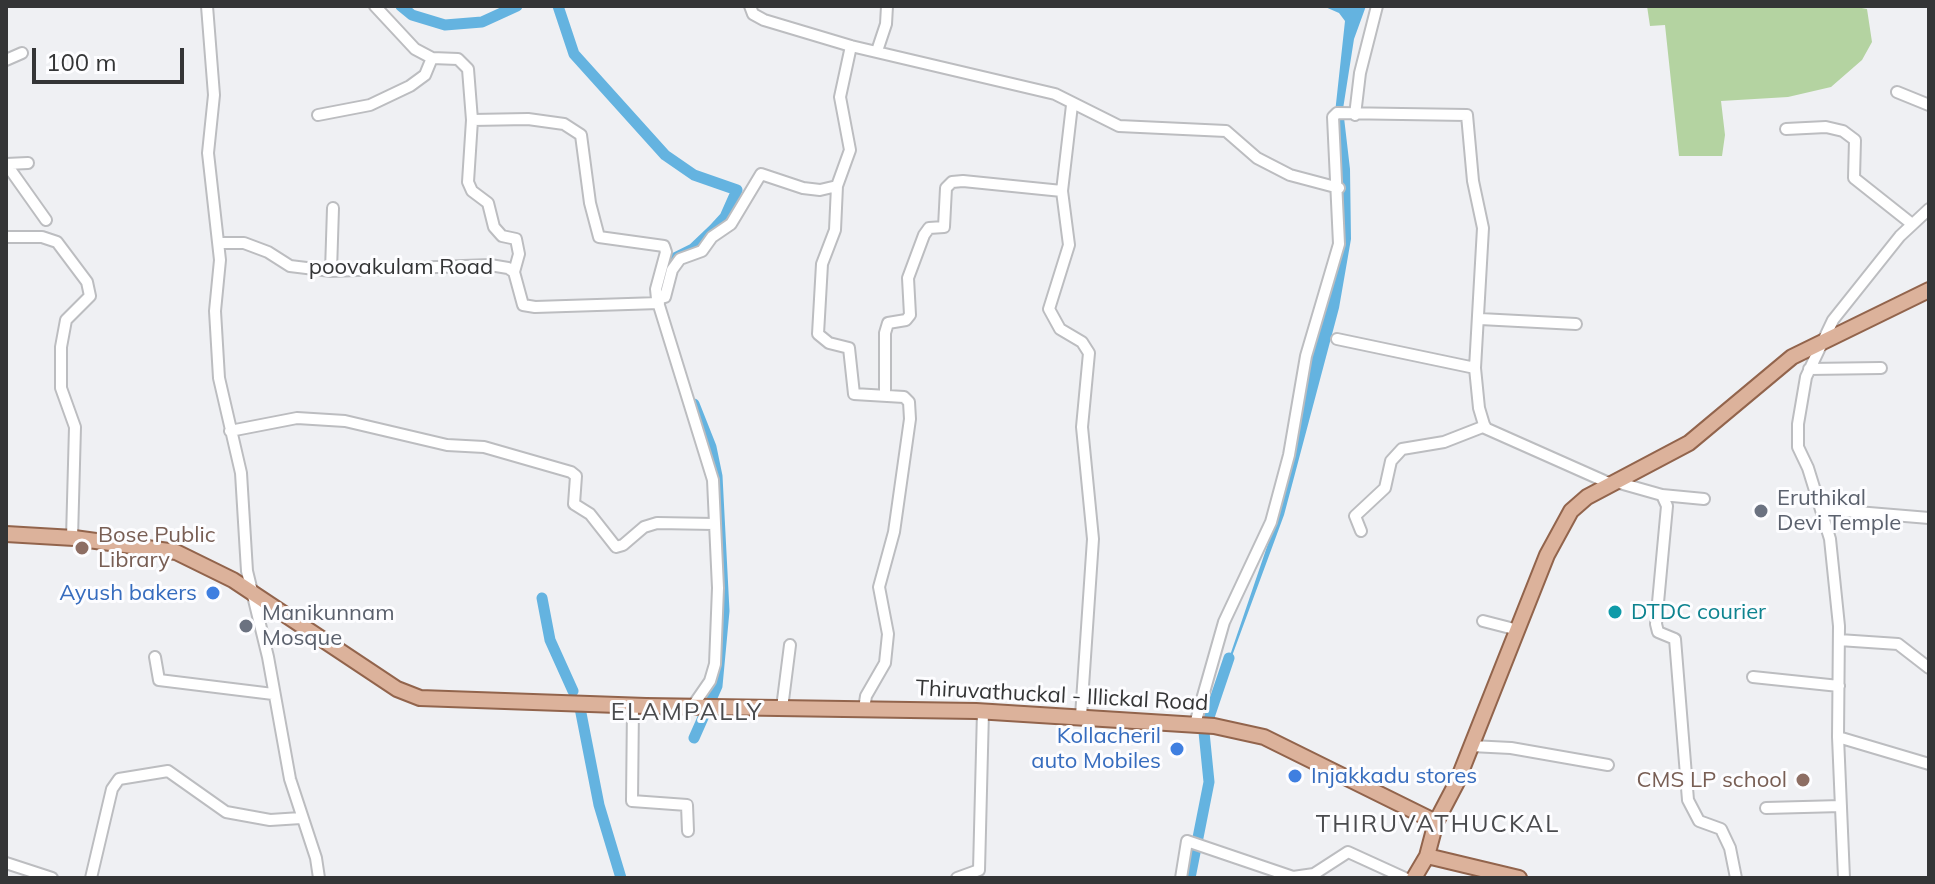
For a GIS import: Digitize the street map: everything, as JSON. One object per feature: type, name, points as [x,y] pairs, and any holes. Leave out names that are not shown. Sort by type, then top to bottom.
[{"type":"main road","points":[[1414,878],[1427,856],[1436,822],[1471,746],[1563,521],[1587,497],[1689,443],[1771,372],[1821,340],[1929,290]]},
{"type":"main road","name":"Thiruvathuckal - Illickal Road","points":[[6,534],[72,538],[170,550],[204,564],[411,695],[431,700],[983,711],[1203,725],[1264,737],[1436,822]]},
{"type":"main road","points":[[1427,856],[1519,878]]},
{"type":"street","points":[[207,6],[214,95],[208,153],[219,243],[215,311],[219,378],[245,496],[247,571],[290,779],[316,858],[319,878]]},
{"type":"street","points":[[375,6],[415,49],[432,58],[458,59],[468,69],[472,120],[468,182],[472,191],[488,203],[494,227],[502,236],[516,239],[519,254],[514,272]]},
{"type":"street","points":[[750,6],[753,14],[764,20],[851,46],[986,75],[1055,94],[1119,126],[1226,131],[1257,158],[1290,175],[1339,188]]},
{"type":"street","points":[[877,51],[886,24],[887,6]]},
{"type":"street","points":[[1346,114],[1377,6]]},
{"type":"street","points":[[851,46],[840,97],[850,150],[837,186],[835,230],[822,264],[818,334],[829,343],[849,348],[852,387],[858,396],[904,397],[909,402],[908,446],[888,565],[879,587],[888,634],[885,663],[866,696],[864,709]]},
{"type":"street","points":[[6,60],[22,53]]},
{"type":"street","points":[[318,115],[370,105],[410,86],[425,75],[432,58]]},
{"type":"street","points":[[1897,92],[1929,105]]},
{"type":"street","points":[[1072,105],[1062,191],[1069,245],[1049,312],[1060,329],[1082,342],[1089,353],[1082,427],[1093,539],[1081,716]]},
{"type":"street","points":[[1203,725],[1224,622],[1271,522],[1289,455],[1306,356],[1339,244],[1339,188],[1333,117],[1346,114],[1467,115],[1473,181],[1483,228],[1475,368],[1485,426]]},
{"type":"street","points":[[472,120],[528,119],[564,124],[581,135],[590,203],[599,237],[664,246],[666,252],[656,289],[710,465],[718,588],[715,664],[702,707]]},
{"type":"street","points":[[1786,129],[1826,127],[1843,131],[1855,140],[1854,178],[1912,224]]},
{"type":"street","points":[[6,165],[28,163]]},
{"type":"street","points":[[6,165],[46,220]]},
{"type":"street","points":[[660,299],[680,259],[702,251],[712,237],[731,224],[761,174],[803,188],[820,190],[837,186]]},
{"type":"street","points":[[885,396],[885,333],[888,323],[906,320],[910,315],[908,278],[924,235],[929,228],[944,227],[946,188],[952,182],[963,181],[1062,191]]},
{"type":"street","points":[[331,271],[333,208]]},
{"type":"street","points":[[1844,878],[1838,737],[1839,640],[1830,539],[1798,447],[1809,369],[1821,340],[1833,320],[1912,224],[1929,209]]},
{"type":"street","points":[[6,237],[42,237],[57,242],[87,282],[90,296],[66,320],[61,347],[61,388],[75,427],[76,440],[72,538]]},
{"type":"street","name":"poovakulam Road","points":[[219,243],[244,243],[268,252],[290,266],[331,271],[490,265],[514,272],[523,305],[660,299]]},
{"type":"street","points":[[1480,319],[1576,324]]},
{"type":"street","points":[[1337,339],[1475,368]]},
{"type":"street","points":[[1809,369],[1881,368]]},
{"type":"street","points":[[230,431],[297,418],[345,421],[447,445],[484,447],[571,472],[576,480],[574,504],[590,514],[616,547],[644,527],[657,523],[714,524]]},
{"type":"street","points":[[1361,531],[1355,516],[1385,488],[1391,461],[1402,449],[1444,442],[1485,426],[1543,456],[1614,483],[1662,495],[1704,499]]},
{"type":"street","points":[[1662,495],[1667,506],[1656,624],[1658,632],[1675,639],[1688,800],[1699,821],[1721,829],[1730,848],[1736,878]]},
{"type":"street","points":[[1821,509],[1929,518]]},
{"type":"street","points":[[1483,621],[1518,630]]},
{"type":"street","points":[[1839,640],[1898,644],[1929,668]]},
{"type":"street","points":[[782,708],[790,645]]},
{"type":"street","points":[[155,657],[159,680],[273,694]]},
{"type":"street","points":[[1753,677],[1839,686]]},
{"type":"street","points":[[633,706],[632,801],[687,805],[688,831]]},
{"type":"street","points":[[959,878],[979,870],[983,711]]},
{"type":"street","points":[[1838,737],[1929,764]]},
{"type":"street","points":[[1471,746],[1511,748],[1608,765]]},
{"type":"street","points":[[91,878],[112,789],[119,779],[168,771],[226,812],[270,820],[301,818]]},
{"type":"street","points":[[1766,808],[1841,806]]},
{"type":"street","points":[[1181,878],[1187,841],[1270,872],[1303,877],[1348,852],[1405,878]]},
{"type":"street","points":[[6,863],[52,878]]},
{"type":"green space","points":[[1647,6],[1851,6],[1867,9],[1872,42],[1862,60],[1831,87],[1788,97],[1721,101],[1725,135],[1722,156],[1679,156],[1665,25],[1650,26]]},
{"type":"water","points":[[1323,6],[1366,6],[1354,39],[1343,109],[1350,169],[1351,239],[1339,308],[1284,515],[1204,732],[1274,526],[1307,367],[1340,251],[1335,113],[1345,21],[1339,13]]},
{"type":"waterway","points":[[401,6],[412,15],[445,25],[482,22],[517,6]]},
{"type":"waterway","points":[[558,6],[574,54],[665,155],[694,175],[737,190],[725,217],[714,229],[693,249],[673,259],[662,284],[663,295]]},
{"type":"waterway","points":[[694,404],[711,447],[717,476],[724,611],[717,686],[694,738]]},
{"type":"waterway","points":[[542,598],[550,640],[573,691]]},
{"type":"waterway","points":[[1190,878],[1209,782],[1204,732],[1229,658]]},
{"type":"waterway","points":[[580,708],[599,805],[621,878]]},
{"type":"place","name":"Eruthikal Devi Temple","points":[[1761,511]]},
{"type":"place","name":"Bose Public Library","points":[[82,548]]},
{"type":"place","name":"Ayush bakers","points":[[213,593]]},
{"type":"place","name":"DTDC courier","points":[[1615,612]]},
{"type":"place","name":"Manikunnam Mosque","points":[[246,626]]},
{"type":"place","name":"Kollacheril auto Mobiles","points":[[1177,749]]},
{"type":"place","name":"Injakkadu stores","points":[[1295,776]]},
{"type":"place","name":"CMS LP school","points":[[1803,780]]},
{"type":"district","name":"ELAMPALLY","points":[[687,713]]},
{"type":"district","name":"THIRUVATHUCKAL","points":[[1438,825]]}]
